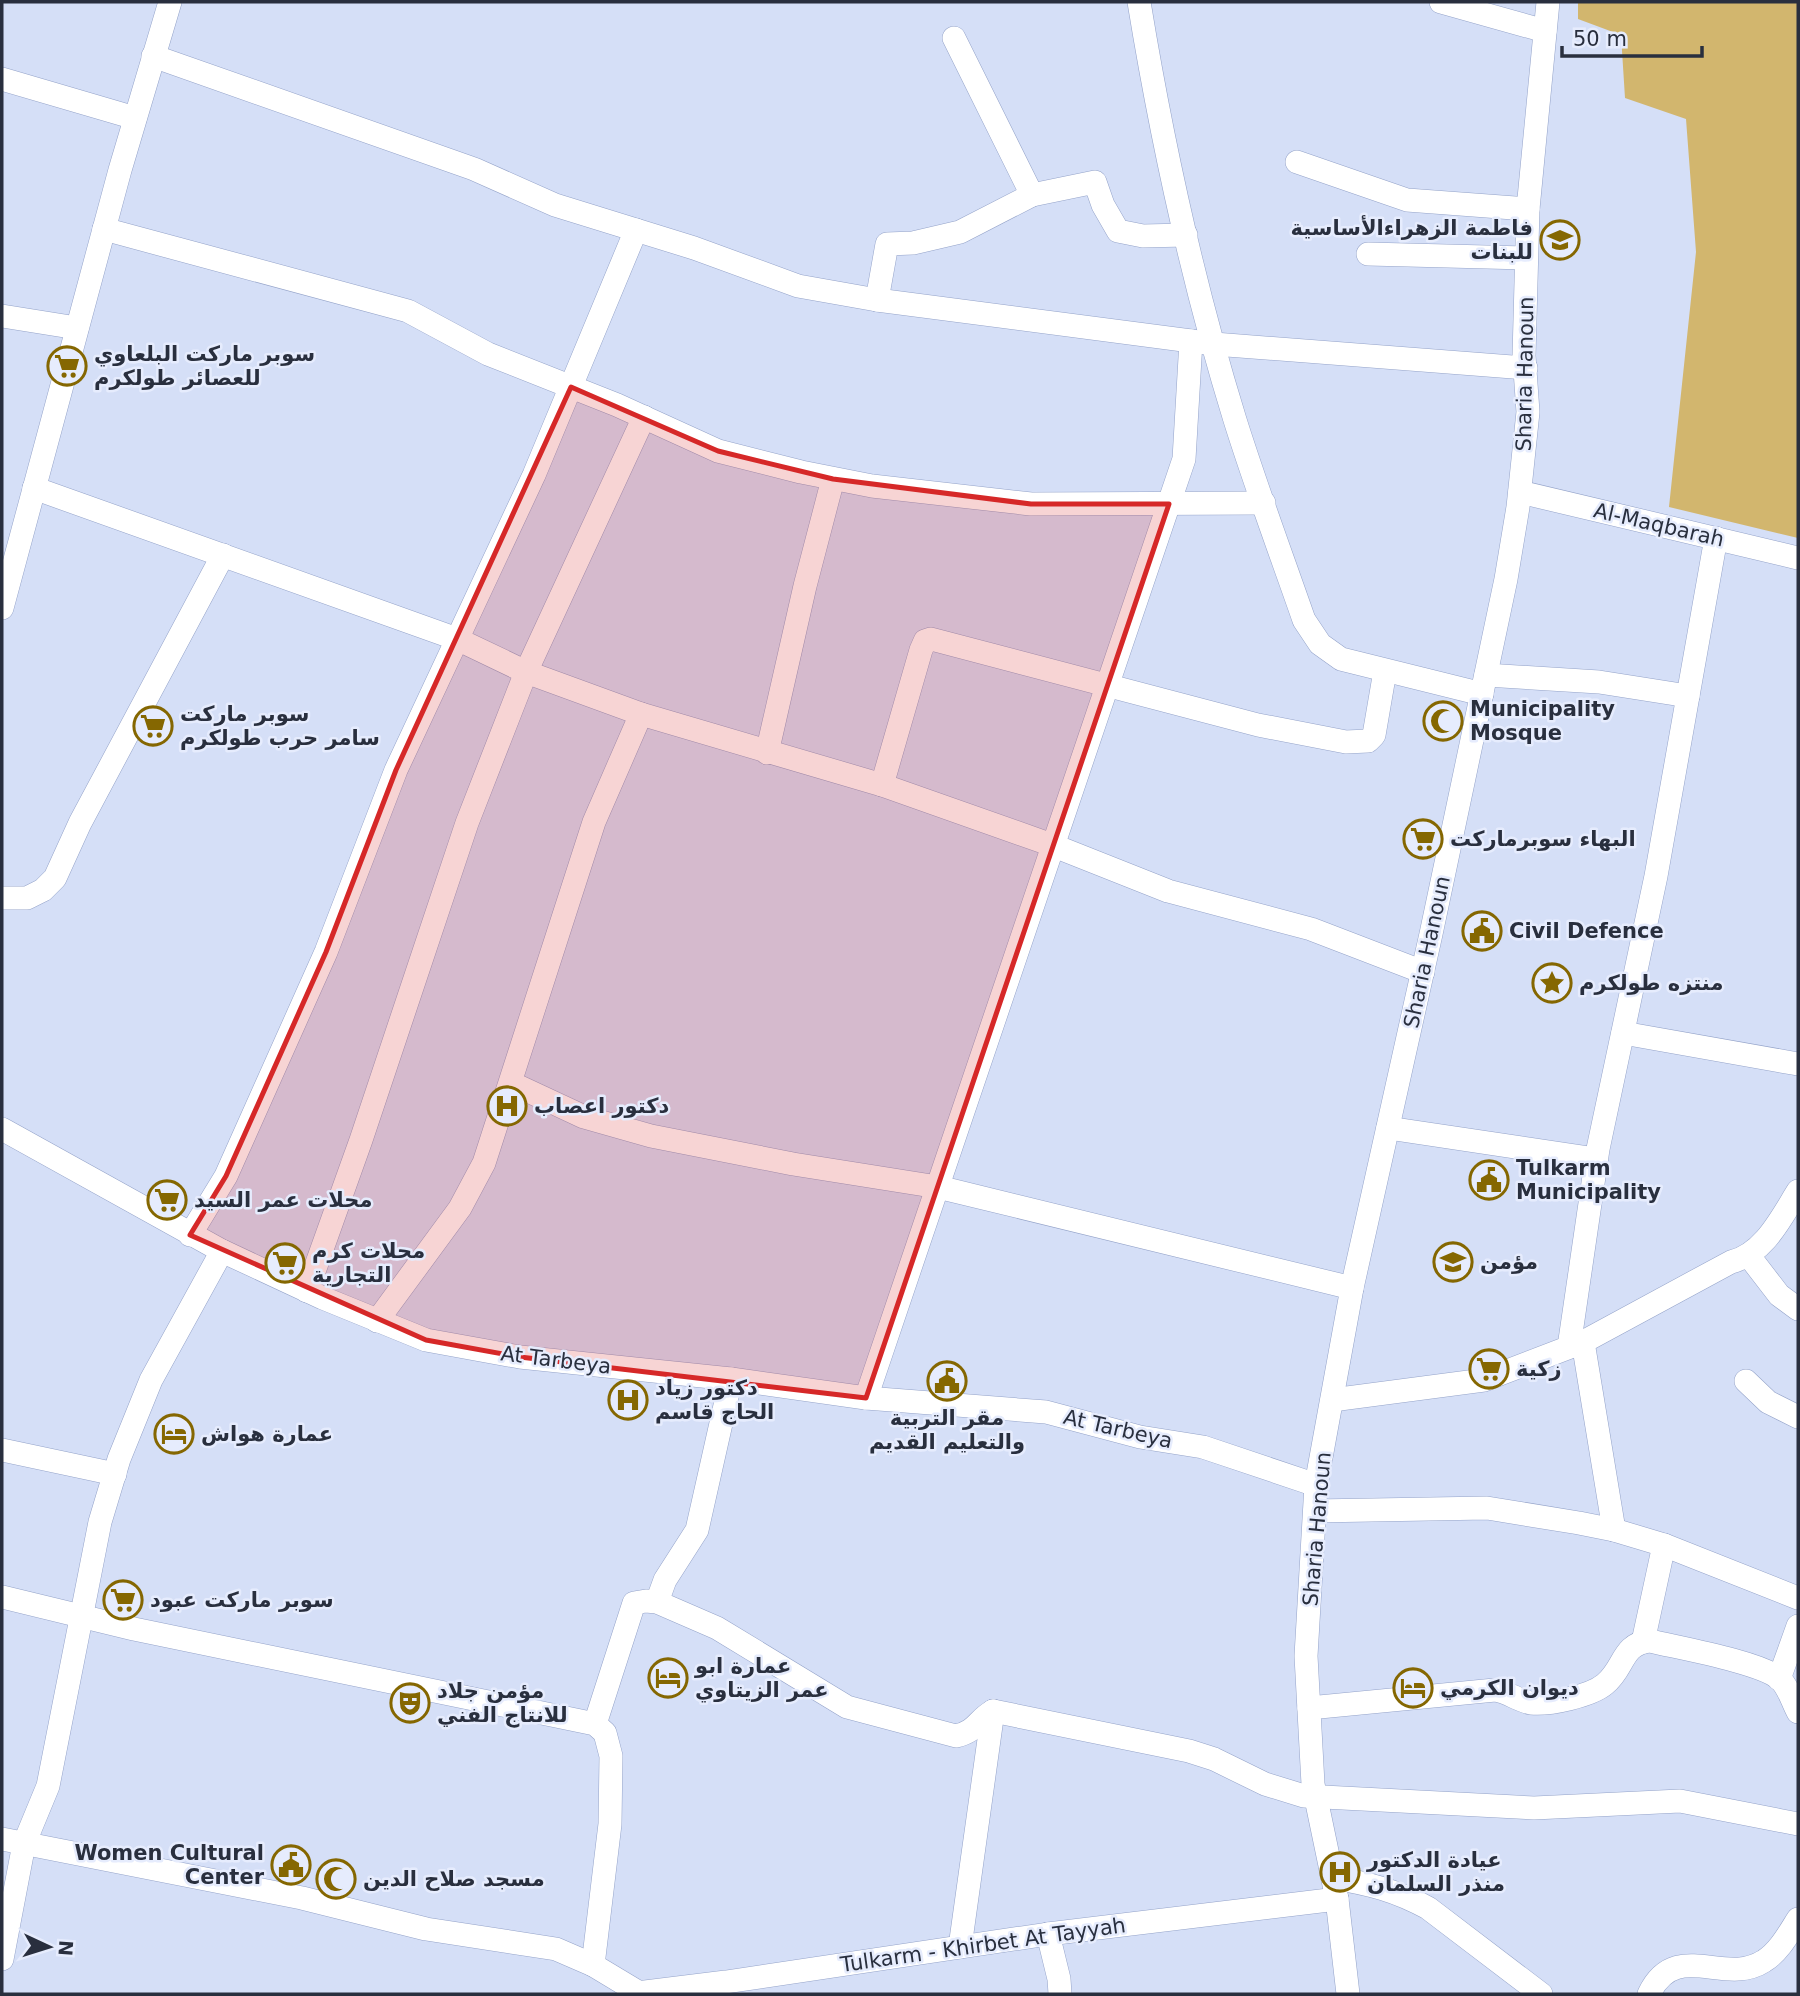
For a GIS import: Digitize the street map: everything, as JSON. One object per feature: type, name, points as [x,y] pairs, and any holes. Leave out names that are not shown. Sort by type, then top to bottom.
[{"type":"street","points":[[2,608],[7,566],[34,488],[135,118],[170,2]]},
{"type":"street","points":[[1139,2],[1154,92],[1214,344],[1235,420],[1304,621],[1312,634],[1320,644],[1341,659],[1385,671],[1484,684],[1599,682],[1688,696]]},
{"type":"street","points":[[1441,2],[1545,31]]},
{"type":"street","name":"Sharia Hanoun","points":[[1348,1994],[1335,1888],[1313,1784],[1306,1656],[1316,1485],[1352,1288],[1423,972],[1513,544],[1528,412],[1528,209],[1548,2]]},
{"type":"street","points":[[954,38],[1032,195]]},
{"type":"street","points":[[153,57],[474,169],[555,205],[694,248],[798,286],[877,300],[1214,344],[1526,368]]},
{"type":"street","points":[[2,79],[135,118]]},
{"type":"street","points":[[1297,162],[1407,200],[1528,209]]},
{"type":"street","points":[[877,300],[887,244],[913,243],[960,232],[1032,195],[1095,182],[1103,205],[1118,230],[1143,236],[1186,235]]},
{"type":"street","points":[[104,229],[408,311],[488,355],[644,417],[718,451],[834,479],[872,486],[1031,504],[1264,503]]},
{"type":"street","points":[[190,1235],[232,1164],[326,951],[396,770],[534,475],[636,230]]},
{"type":"street","points":[[1368,254],[1527,258]]},
{"type":"street","points":[[2,316],[78,328]]},
{"type":"street","points":[[866,1398],[1169,504],[1186,445],[1191,341]]},
{"type":"street","points":[[307,1291],[467,822],[526,672],[644,417]]},
{"type":"street","points":[[766,752],[805,586],[834,479]]},
{"type":"street","points":[[34,488],[457,639],[526,672],[641,714],[882,785],[1052,845],[1168,891],[1311,929],[1423,972]]},
{"type":"street","name":"Al-Maqbarah","points":[[1520,492],[1798,558]]},
{"type":"street","points":[[1614,1530],[1576,1345],[1596,1159],[1656,876],[1716,538]]},
{"type":"street","points":[[2,898],[19,900],[35,895],[55,878],[80,823],[223,555]]},
{"type":"street","points":[[882,785],[925,641],[931,639],[1258,725],[1346,742],[1368,741],[1376,729],[1385,671]]},
{"type":"street","points":[[377,1321],[450,1222],[473,1186],[489,1151],[594,822],[641,714]]},
{"type":"street","points":[[1623,1033],[1798,1064]]},
{"type":"street","points":[[511,1083],[584,1117],[651,1136],[793,1164],[938,1187],[1352,1288]]},
{"type":"street","points":[[1388,1128],[1596,1159]]},
{"type":"street","name":"At Tarbeya","points":[[2,1129],[222,1251],[307,1291],[426,1340],[520,1357],[731,1379],[866,1398],[1046,1412],[1140,1437],[1203,1447],[1316,1485]]},
{"type":"street","points":[[1332,1400],[1484,1380],[1576,1345],[1731,1262],[1749,1256],[1761,1245],[1798,1191]]},
{"type":"street","points":[[2,1959],[13,1841],[48,1786],[100,1522],[115,1474],[151,1380],[222,1251]]},
{"type":"street","points":[[1749,1256],[1779,1295],[1798,1309]]},
{"type":"street","points":[[657,1602],[665,1580],[696,1530],[731,1379]]},
{"type":"street","points":[[1746,1381],[1768,1402],[1798,1417]]},
{"type":"street","points":[[2,1450],[115,1474]]},
{"type":"street","points":[[1315,1511],[1487,1508],[1614,1530],[1664,1545],[1798,1598]]},
{"type":"street","points":[[1643,1642],[1664,1545]]},
{"type":"street","points":[[2,1597],[595,1724],[605,1733],[611,1755],[610,1824],[593,1965]]},
{"type":"street","points":[[595,1724],[634,1603],[646,1601],[657,1602],[718,1628],[847,1707],[956,1736],[969,1733],[982,1717],[993,1711],[1189,1751],[1214,1759],[1284,1791],[1316,1797],[1534,1808],[1680,1801],[1798,1824]]},
{"type":"street","points":[[1779,1679],[1798,1626]]},
{"type":"street","points":[[1309,1708],[1495,1690],[1508,1692],[1530,1703],[1578,1698],[1604,1686],[1618,1671],[1629,1649],[1638,1643],[1650,1641],[1736,1661],[1779,1679],[1787,1688],[1798,1712]]},
{"type":"street","points":[[960,1947],[993,1711]]},
{"type":"street","points":[[13,1841],[302,1898],[426,1930],[556,1949],[593,1965],[633,1993]]},
{"type":"street","name":"Tulkarm - Khirbet At Tayyah","points":[[633,1993],[741,1987],[960,1947],[1335,1888],[1374,1885],[1428,1908],[1540,1994]]},
{"type":"street","points":[[1649,1994],[1663,1973],[1682,1965],[1745,1969],[1763,1962],[1774,1954],[1798,1919]]},
{"type":"street","points":[[1048,1934],[1060,1994]]},
{"type":"highlighted area","points":[[571,387],[718,451],[833,479],[1031,504],[1169,504],[866,1398],[520,1357],[426,1340],[190,1235],[226,1176],[326,952],[396,770]]},
{"type":"shaded area","points":[[1578,2],[1798,2],[1798,538],[1669,507],[1696,252],[1686,119],[1625,98],[1621,35],[1578,19]]},
{"type":"place","name":"فاطمة الزهراءالأساسية للبنات","points":[[1560,240]]},
{"type":"place","name":"سوبر ماركت البلعاوي للعصائر طولكرم","points":[[67,366]]},
{"type":"place","name":"Municipality Mosque","points":[[1443,721]]},
{"type":"place","name":"سوبر ماركت سامر حرب طولكرم","points":[[153,726]]},
{"type":"place","name":"البهاء سوبرماركت","points":[[1423,839]]},
{"type":"place","name":"Civil Defence","points":[[1482,931]]},
{"type":"place","name":"منتزه طولكرم","points":[[1552,983]]},
{"type":"place","name":"دكتور اعصاب","points":[[507,1106]]},
{"type":"place","name":"Tulkarm Municipality","points":[[1489,1180]]},
{"type":"place","name":"محلات عمر السيد","points":[[167,1200]]},
{"type":"place","name":"مؤمن","points":[[1453,1262]]},
{"type":"place","name":"محلات كرم التجارية","points":[[285,1263]]},
{"type":"place","name":"زكية","points":[[1489,1369]]},
{"type":"place","name":"مقر التربية والتعليم القديم","points":[[947,1381]]},
{"type":"place","name":"دكتور زياد الحاج قاسم","points":[[628,1400]]},
{"type":"place","name":"عمارة هواش","points":[[174,1434]]},
{"type":"place","name":"سوبر ماركت عبود","points":[[123,1600]]},
{"type":"place","name":"عمارة ابو عمر الزيتاوي","points":[[668,1678]]},
{"type":"place","name":"ديوان الكرمي","points":[[1413,1688]]},
{"type":"place","name":"مؤمن جلاد للانتاج الفني","points":[[410,1703]]},
{"type":"place","name":"Women Cultural Center","points":[[291,1865]]},
{"type":"place","name":"عيادة الدكتور منذر السلمان","points":[[1340,1872]]},
{"type":"place","name":"مسجد صلاح الدين","points":[[336,1879]]}]
